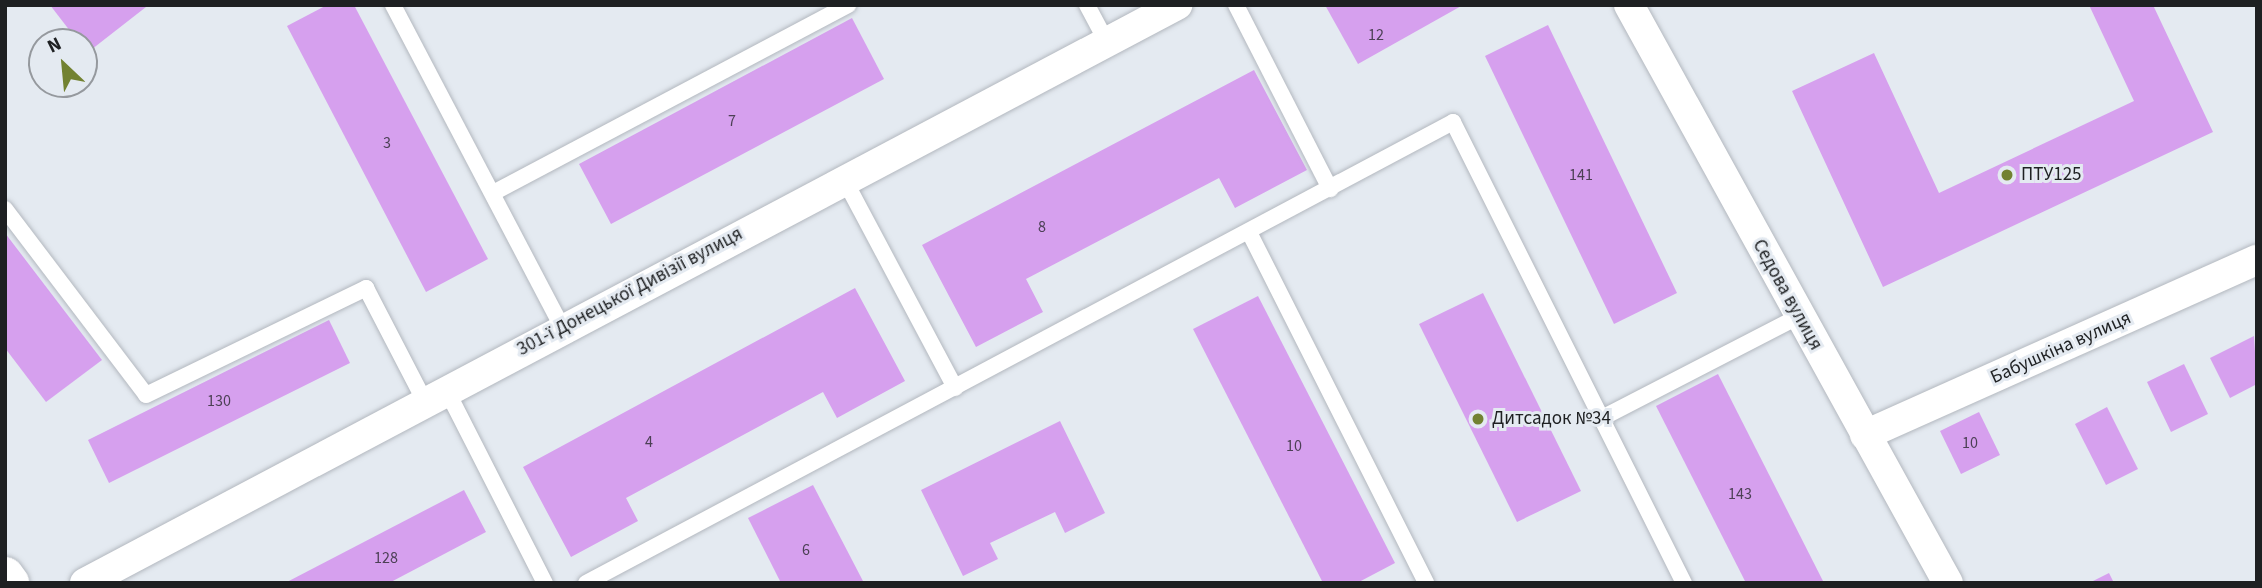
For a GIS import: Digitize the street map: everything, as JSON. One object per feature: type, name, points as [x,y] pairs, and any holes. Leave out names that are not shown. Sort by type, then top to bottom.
[{"type":"main road","points":[[5,576],[10,583]]},
{"type":"street","name":"301-ї Донецької Дивізії вулиця","points":[[85,583],[843,177],[1105,39],[1177,5]]},
{"type":"street","name":"Седова вулиця","points":[[1629,5],[1798,317],[1948,583]]},
{"type":"street","name":"Бабушкіна вулиця","points":[[1865,435],[2257,260]]},
{"type":"lane","points":[[393,5],[563,329]]},
{"type":"lane","points":[[493,193],[848,5]]},
{"type":"lane","points":[[1087,5],[1105,39]]},
{"type":"lane","points":[[1236,5],[1330,189]]},
{"type":"lane","points":[[586,583],[1453,122],[1684,583]]},
{"type":"lane","points":[[843,177],[955,388]]},
{"type":"lane","points":[[5,209],[146,395],[366,288],[435,395],[545,583]]},
{"type":"lane","points":[[1249,232],[1426,583]]},
{"type":"lane","points":[[1602,418],[1798,317]]},
{"type":"building","points":[[50,5],[146,7],[98,44],[98,28],[68,28]]},
{"type":"building","points":[[327,5],[354,5],[488,259],[426,292],[287,26]]},
{"type":"building","points":[[1325,5],[1463,5],[1358,64]]},
{"type":"building","points":[[2089,5],[2153,5],[2213,132],[1883,287],[1792,91],[1874,53],[1939,193],[2134,101]]},
{"type":"building","points":[[852,18],[884,79],[611,224],[579,164]]},
{"type":"building","points":[[1548,25],[1677,293],[1614,324],[1485,56]]},
{"type":"building","points":[[1254,70],[1307,170],[1235,208],[1219,178],[1026,279],[1043,312],[976,347],[922,245]]},
{"type":"building","points":[[5,233],[102,360],[46,402],[5,348]]},
{"type":"building","points":[[855,288],[905,381],[837,418],[823,392],[626,498],[638,521],[571,557],[523,467]]},
{"type":"building","points":[[1483,293],[1581,491],[1517,522],[1419,324]]},
{"type":"building","points":[[1258,296],[1395,563],[1357,583],[1323,583],[1193,329]]},
{"type":"building","points":[[329,320],[350,363],[109,483],[88,440]]},
{"type":"building","points":[[2254,336],[2257,384],[2230,398],[2210,358]]},
{"type":"building","points":[[2184,364],[2208,414],[2171,432],[2147,382]]},
{"type":"building","points":[[1718,374],[1824,583],[1746,583],[1656,406]]},
{"type":"building","points":[[2107,407],[2138,469],[2106,485],[2075,424]]},
{"type":"building","points":[[1979,412],[2000,455],[1961,474],[1940,431]]},
{"type":"building","points":[[1060,421],[1105,513],[1065,533],[1055,512],[990,543],[998,559],[963,576],[921,490]]},
{"type":"building","points":[[813,485],[864,583],[781,583],[748,518]]},
{"type":"building","points":[[464,490],[486,532],[389,583],[285,583]]},
{"type":"building","points":[[2109,573],[2114,583],[2089,583]]},
{"type":"place","name":"ПТУ125","points":[[2007,175]]},
{"type":"place","name":"Дитсадок №34","points":[[1478,419]]}]
